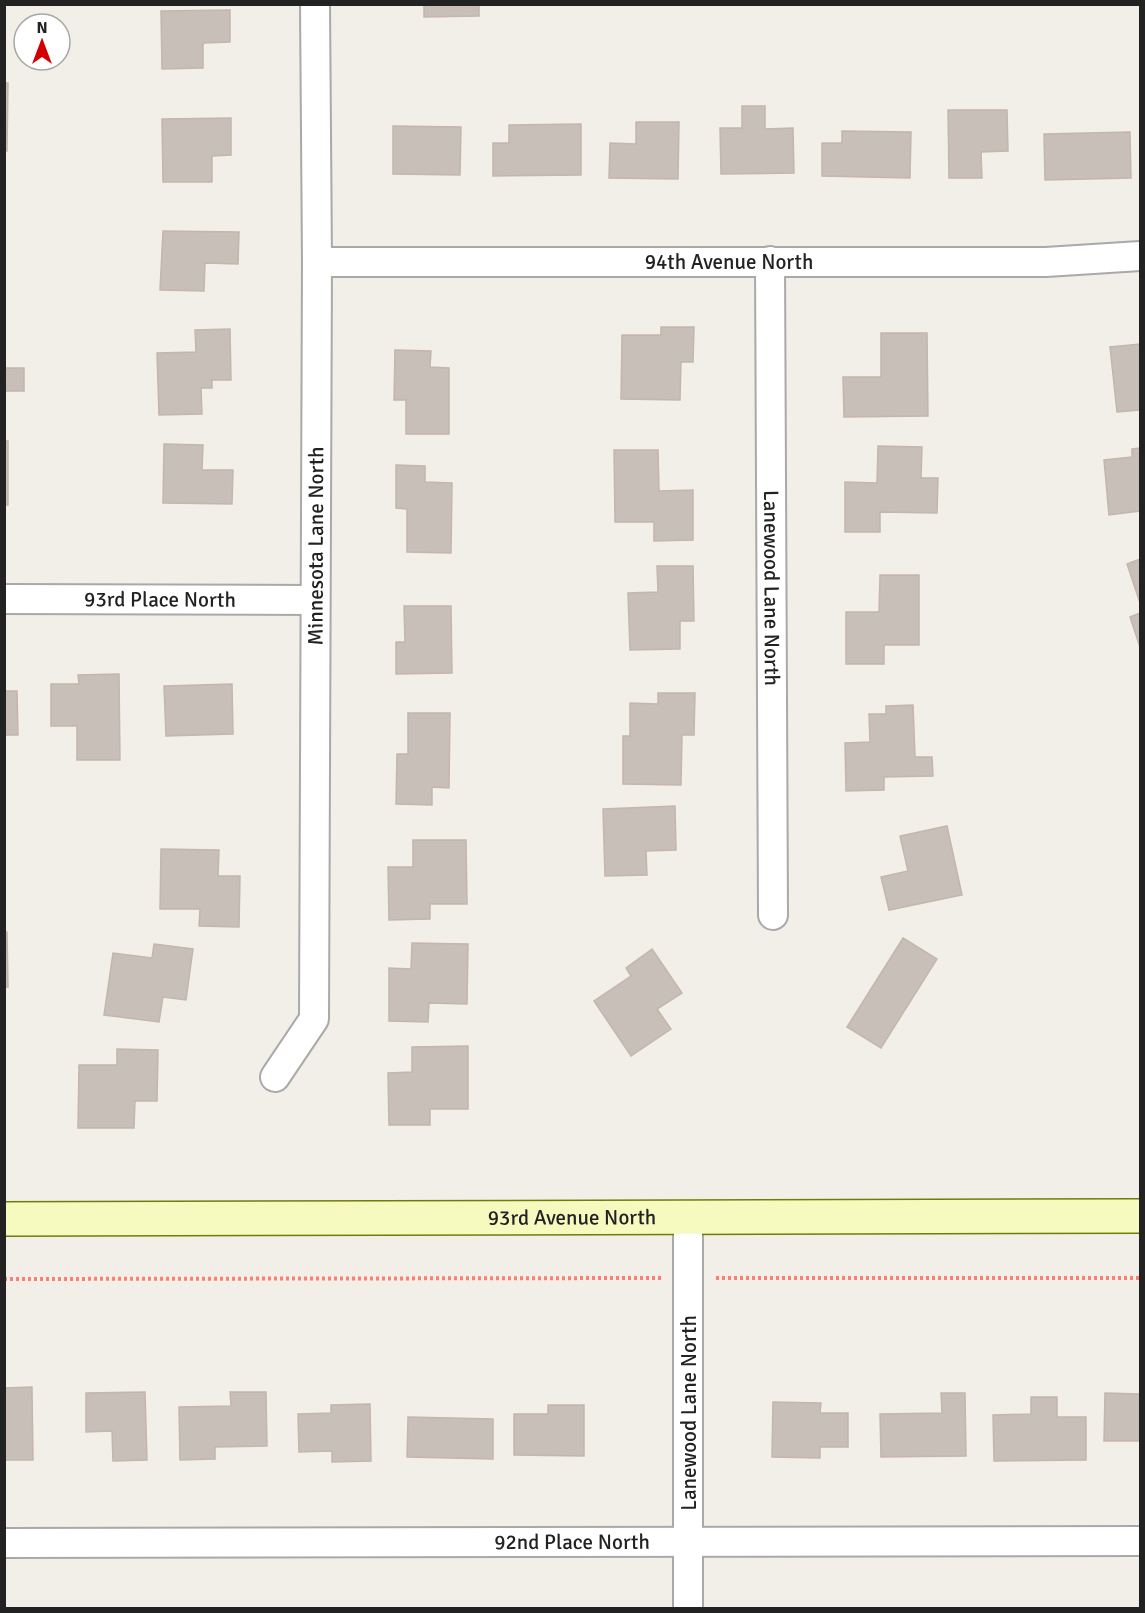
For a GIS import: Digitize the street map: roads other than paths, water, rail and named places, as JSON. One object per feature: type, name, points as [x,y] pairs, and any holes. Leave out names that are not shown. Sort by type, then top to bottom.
[{"type":"main road","name":"93rd Avenue North","points":[[4,1219],[1140,1216]]},
{"type":"street","name":"Minnesota Lane North","points":[[275,1077],[314,1019],[317,262],[315,4]]},
{"type":"street","name":"94th Avenue North","points":[[317,262],[1046,262],[1140,256]]},
{"type":"street","name":"Lanewood Lane North","points":[[770,261],[773,915]]},
{"type":"street","name":"93rd Place North","points":[[4,599],[315,600]]},
{"type":"street","name":"Lanewood Lane North","points":[[687,1217],[689,1279],[688,1608]]},
{"type":"street","name":"92nd Place North","points":[[4,1543],[1140,1541]]}]
